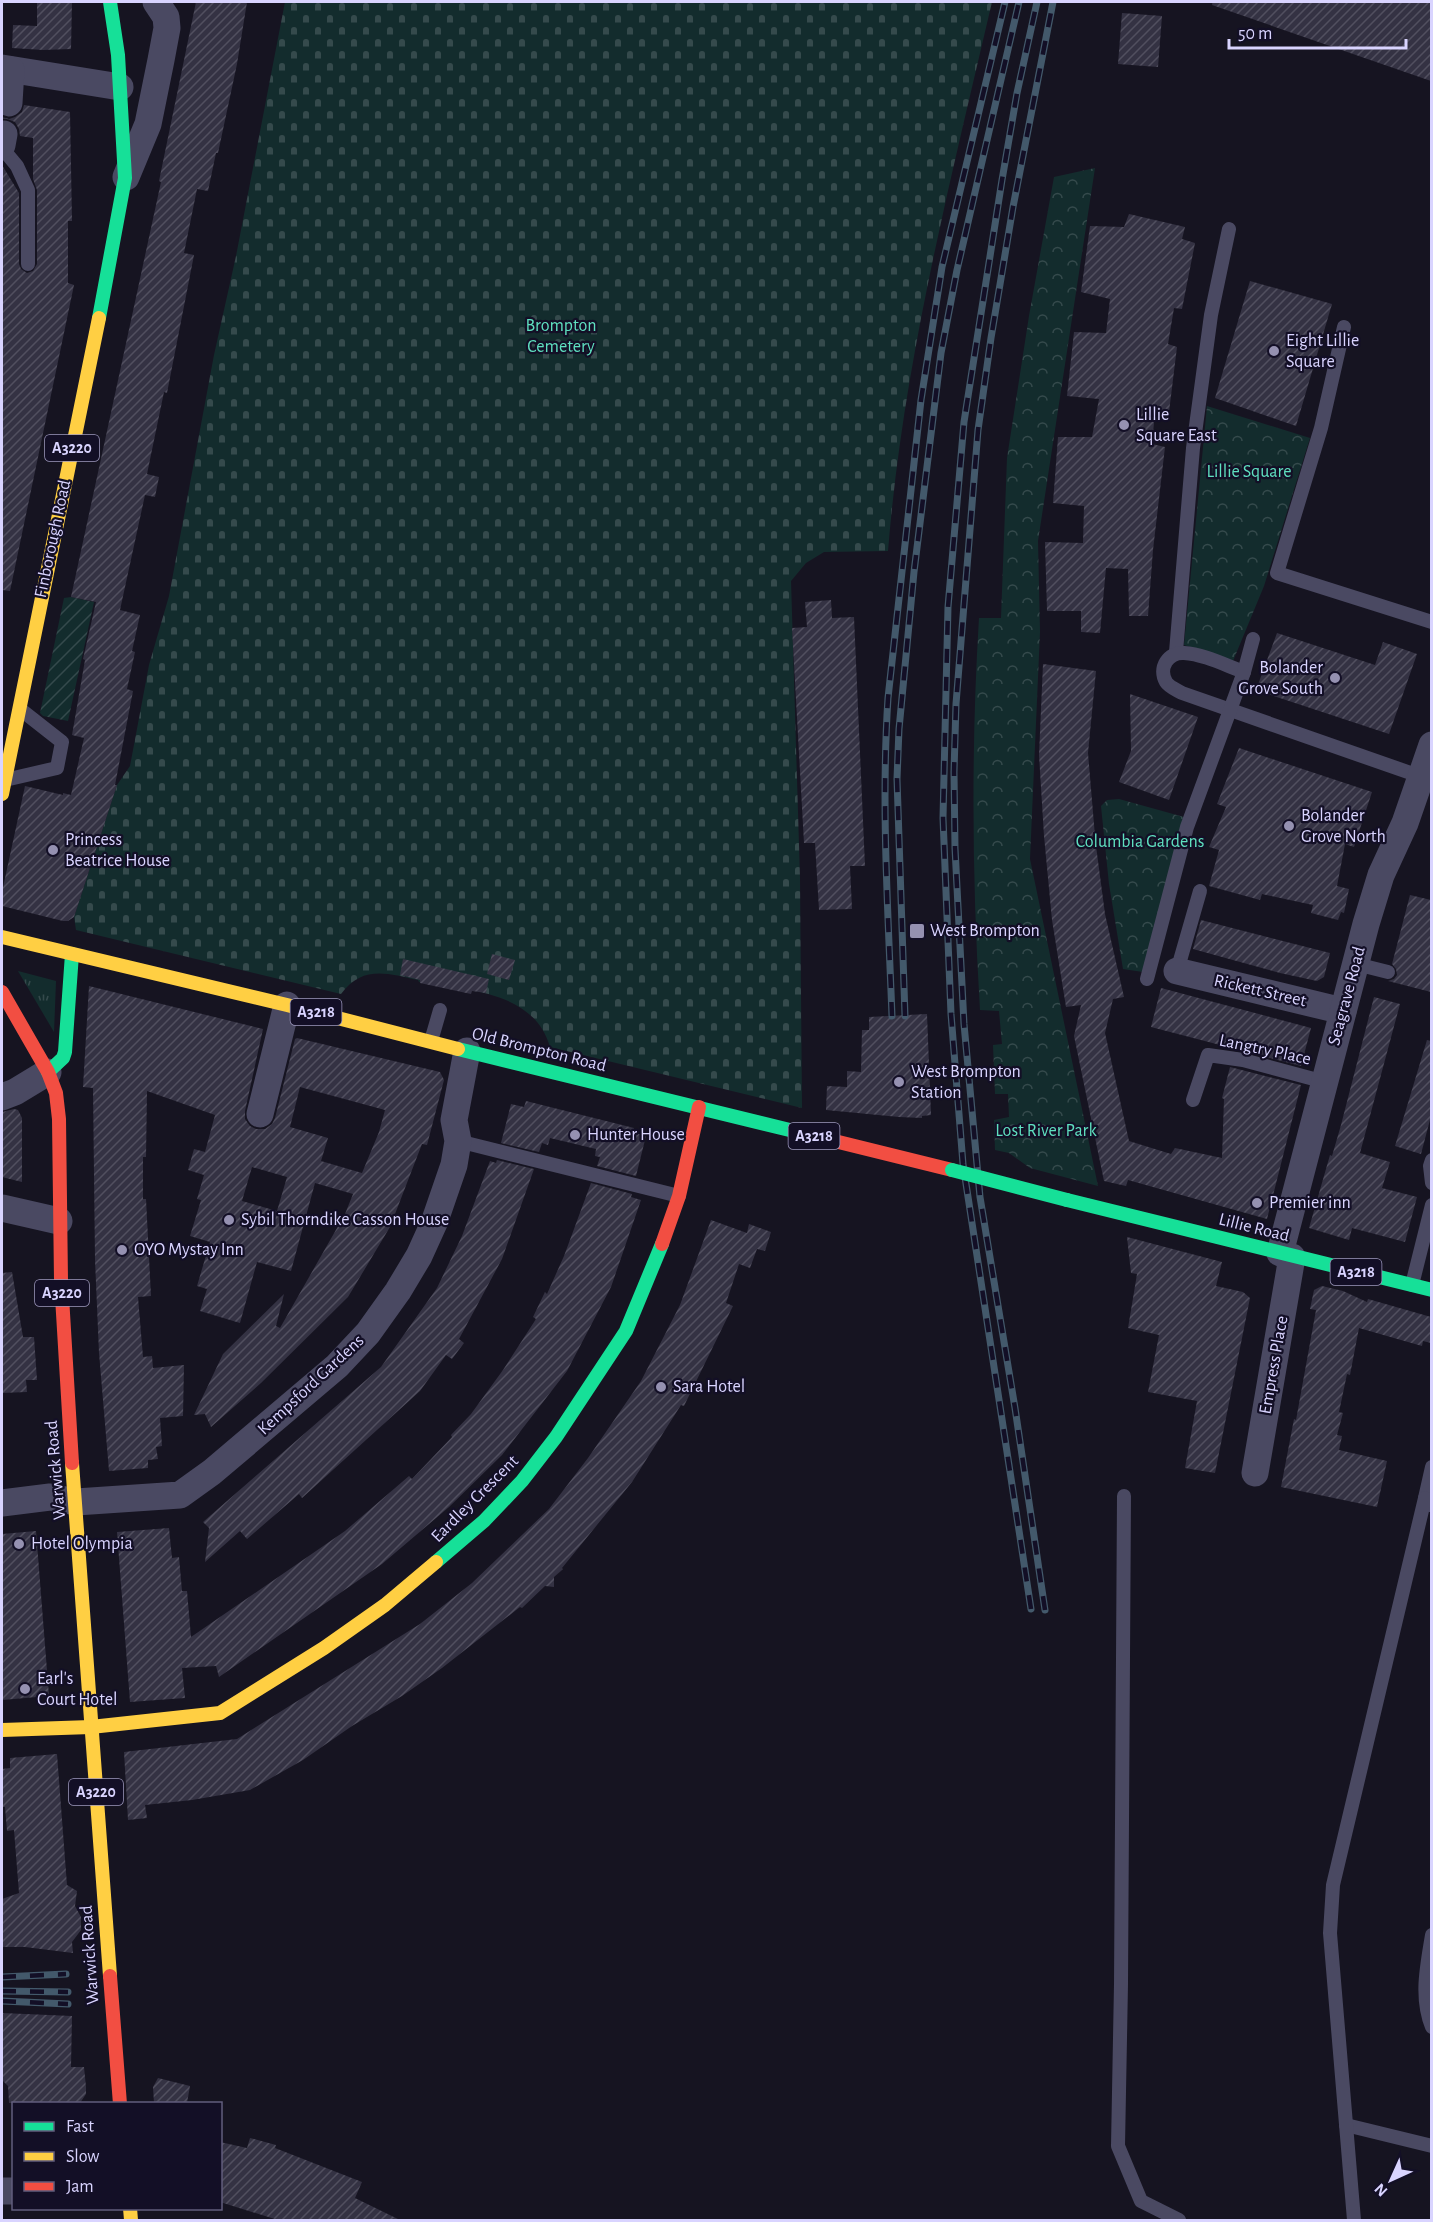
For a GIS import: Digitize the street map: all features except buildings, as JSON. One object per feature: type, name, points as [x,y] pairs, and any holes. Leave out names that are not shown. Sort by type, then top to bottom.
[{"type":"main road","name":"Finborough Road","points":[[3,787],[12,714],[118,223],[125,178],[120,87],[110,2]]},
{"type":"main road","name":"Old Brompton Road","points":[[2,937],[287,1005],[1067,1200]]},
{"type":"main road","points":[[48,1072],[63,1058],[65,1052],[72,954]]},
{"type":"main road","name":"Warwick Road","points":[[2,992],[48,1072],[56,1093],[59,1119],[59,1221],[69,1409],[120,2102]]},
{"type":"main road","name":"Eardley Crescent","points":[[2,1730],[91,1728],[220,1713],[324,1648],[385,1605],[484,1521],[522,1481],[556,1437],[626,1331],[671,1221],[679,1196],[699,1107]]},
{"type":"main road","name":"Lillie Road","points":[[1067,1200],[1431,1290]]},
{"type":"street","name":"Finborough Road","points":[[125,178],[148,124],[167,28],[166,17],[156,2]]},
{"type":"street","points":[[9,103],[7,69],[120,87]]},
{"type":"street","name":"Seagrave Road","points":[[1286,1255],[1325,1082],[1381,875],[1405,823],[1428,761]]},
{"type":"street","name":"Rickett Street","points":[[1177,971],[1343,1011]]},
{"type":"street","points":[[260,1114],[287,1005]]},
{"type":"street","name":"Kempsford Gardens","points":[[2,1503],[50,1497],[76,1502],[180,1495],[212,1472],[337,1366],[368,1333],[398,1291],[419,1256],[443,1198],[454,1165],[458,1141],[454,1120],[467,1051]]},
{"type":"street","points":[[2,1097],[48,1072]]},
{"type":"street","points":[[2,1208],[59,1221]]},
{"type":"street","name":"Empress Place","points":[[1255,1473],[1286,1255]]},
{"type":"lane","points":[[2,142],[28,190],[28,264]]},
{"type":"lane","points":[[1176,652],[1193,448],[1211,315],[1229,229]]},
{"type":"lane","points":[[1344,327],[1321,428],[1277,573],[1431,622]]},
{"type":"lane","points":[[1147,979],[1187,827],[1228,710],[1244,672],[1253,639]]},
{"type":"lane","points":[[1244,672],[1188,653],[1176,652],[1163,666],[1167,684],[1182,693],[1228,710],[1428,761]]},
{"type":"lane","points":[[3,787],[57,768],[62,742],[12,714]]},
{"type":"lane","points":[[1177,971],[1200,891]]},
{"type":"lane","points":[[1356,964],[1388,972]]},
{"type":"lane","points":[[431,1041],[440,1010]]},
{"type":"lane","name":"Langtry Place","points":[[1193,1100],[1208,1055],[1243,1060],[1325,1082]]},
{"type":"lane","points":[[458,1141],[679,1196]]},
{"type":"lane","points":[[1431,1160],[1431,1183]]},
{"type":"lane","points":[[1412,1285],[1431,1205]]},
{"type":"lane","points":[[1354,2220],[1330,1933],[1333,1885],[1428,1503],[1431,1467]]},
{"type":"lane","points":[[1124,1497],[1118,2146],[1142,2201],[1179,2220]]},
{"type":"lane","points":[[1431,1935],[1425,1983],[1425,2005],[1431,2027]]},
{"type":"lane","points":[[1346,2125],[1431,2146]]},
{"type":"green space","name":"Brompton Cemetery","points":[[285,2],[992,2],[916,343],[895,481],[888,551],[824,552],[806,563],[791,581],[800,878],[802,1108],[550,1047],[542,1028],[530,1014],[497,996],[477,991],[419,982],[396,975],[376,974],[358,979],[341,994],[76,930],[74,917],[117,785],[130,766],[149,665],[169,596],[214,355],[236,256]]},
{"type":"green space","name":"Lost River Park","points":[[1095,168],[1038,541],[1040,632],[1030,859],[1098,1186],[1030,1168],[1009,1153],[995,1150],[994,1120],[1009,1117],[1008,1094],[995,1094],[993,1045],[1002,1044],[999,1011],[980,1010],[975,912],[974,814],[979,618],[1001,618],[1007,458],[1054,177]]},
{"type":"green space","name":"Lillie Square","points":[[1207,406],[1310,438],[1264,586],[1233,661],[1184,645]]},
{"type":"green space","points":[[71,597],[94,602],[68,721],[43,716],[40,713],[64,598]]},
{"type":"green space","name":"Columbia Gardens","points":[[1119,799],[1184,817],[1143,972],[1123,969],[1109,884],[1101,806],[1107,800]]},
{"type":"green space","points":[[18,971],[56,981],[54,1032]]},
{"type":"railway","points":[[892,1016],[886,857],[886,738],[888,698],[921,400],[942,267],[1005,2]]},
{"type":"railway","points":[[905,1016],[897,779],[899,729],[914,572],[941,353],[957,270],[1019,2]]},
{"type":"railway","points":[[1031,1609],[963,1164],[951,1014],[943,818],[948,607],[964,422],[1017,93],[1037,2]]},
{"type":"railway","points":[[1045,1610],[980,1197],[964,1024],[955,848],[954,772],[956,704],[978,430],[1013,207],[1053,2]]},
{"type":"railway","points":[[2,1977],[66,1974]]},
{"type":"railway","points":[[2,1991],[68,1992]]},
{"type":"railway","points":[[2,2001],[68,2004]]},
{"type":"traffic: fast","points":[[99,318],[125,178],[118,55],[110,2]]},
{"type":"traffic: fast","points":[[48,1072],[63,1058],[65,1052],[72,954]]},
{"type":"traffic: fast","points":[[458,1049],[802,1133]]},
{"type":"traffic: fast","points":[[952,1170],[1067,1200]]},
{"type":"traffic: fast","points":[[1067,1200],[1432,1290]]},
{"type":"traffic: fast","points":[[436,1562],[484,1521],[522,1481],[556,1437],[626,1331],[662,1244]]},
{"type":"traffic: slow","points":[[2,794],[99,318]]},
{"type":"traffic: slow","points":[[2,937],[287,1005],[458,1049]]},
{"type":"traffic: slow","points":[[72,1463],[110,1976]]},
{"type":"traffic: slow","points":[[2,1730],[91,1727],[220,1713],[324,1648],[385,1605],[436,1562]]},
{"type":"traffic: slow","points":[[130,2210],[131,2220]]},
{"type":"traffic: jam","points":[[2,992],[48,1072],[56,1093],[59,1119],[61,1280],[72,1463]]},
{"type":"traffic: jam","points":[[662,1244],[679,1196],[699,1107]]},
{"type":"traffic: jam","points":[[802,1133],[952,1170]]},
{"type":"traffic: jam","points":[[110,1976],[120,2102]]},
{"type":"place","name":"Eight Lillie Square","points":[[1274,351]]},
{"type":"place","name":"Lillie Square East","points":[[1124,425]]},
{"type":"place","name":"Bolander Grove South","points":[[1335,678]]},
{"type":"place","name":"Bolander Grove North","points":[[1289,826]]},
{"type":"place","name":"Princess Beatrice House","points":[[53,850]]},
{"type":"place","name":"West Brompton","points":[[917,931]]},
{"type":"place","name":"West Brompton Station","points":[[899,1082]]},
{"type":"place","name":"Hunter House","points":[[575,1135]]},
{"type":"place","name":"Premier inn","points":[[1257,1203]]},
{"type":"place","name":"Sybil Thorndike Casson House","points":[[229,1220]]},
{"type":"place","name":"OYO Mystay Inn","points":[[122,1250]]},
{"type":"place","name":"Sara Hotel","points":[[661,1387]]},
{"type":"place","name":"Hotel Olympia","points":[[19,1544]]},
{"type":"place","name":"Earl's Court Hotel","points":[[25,1689]]}]
